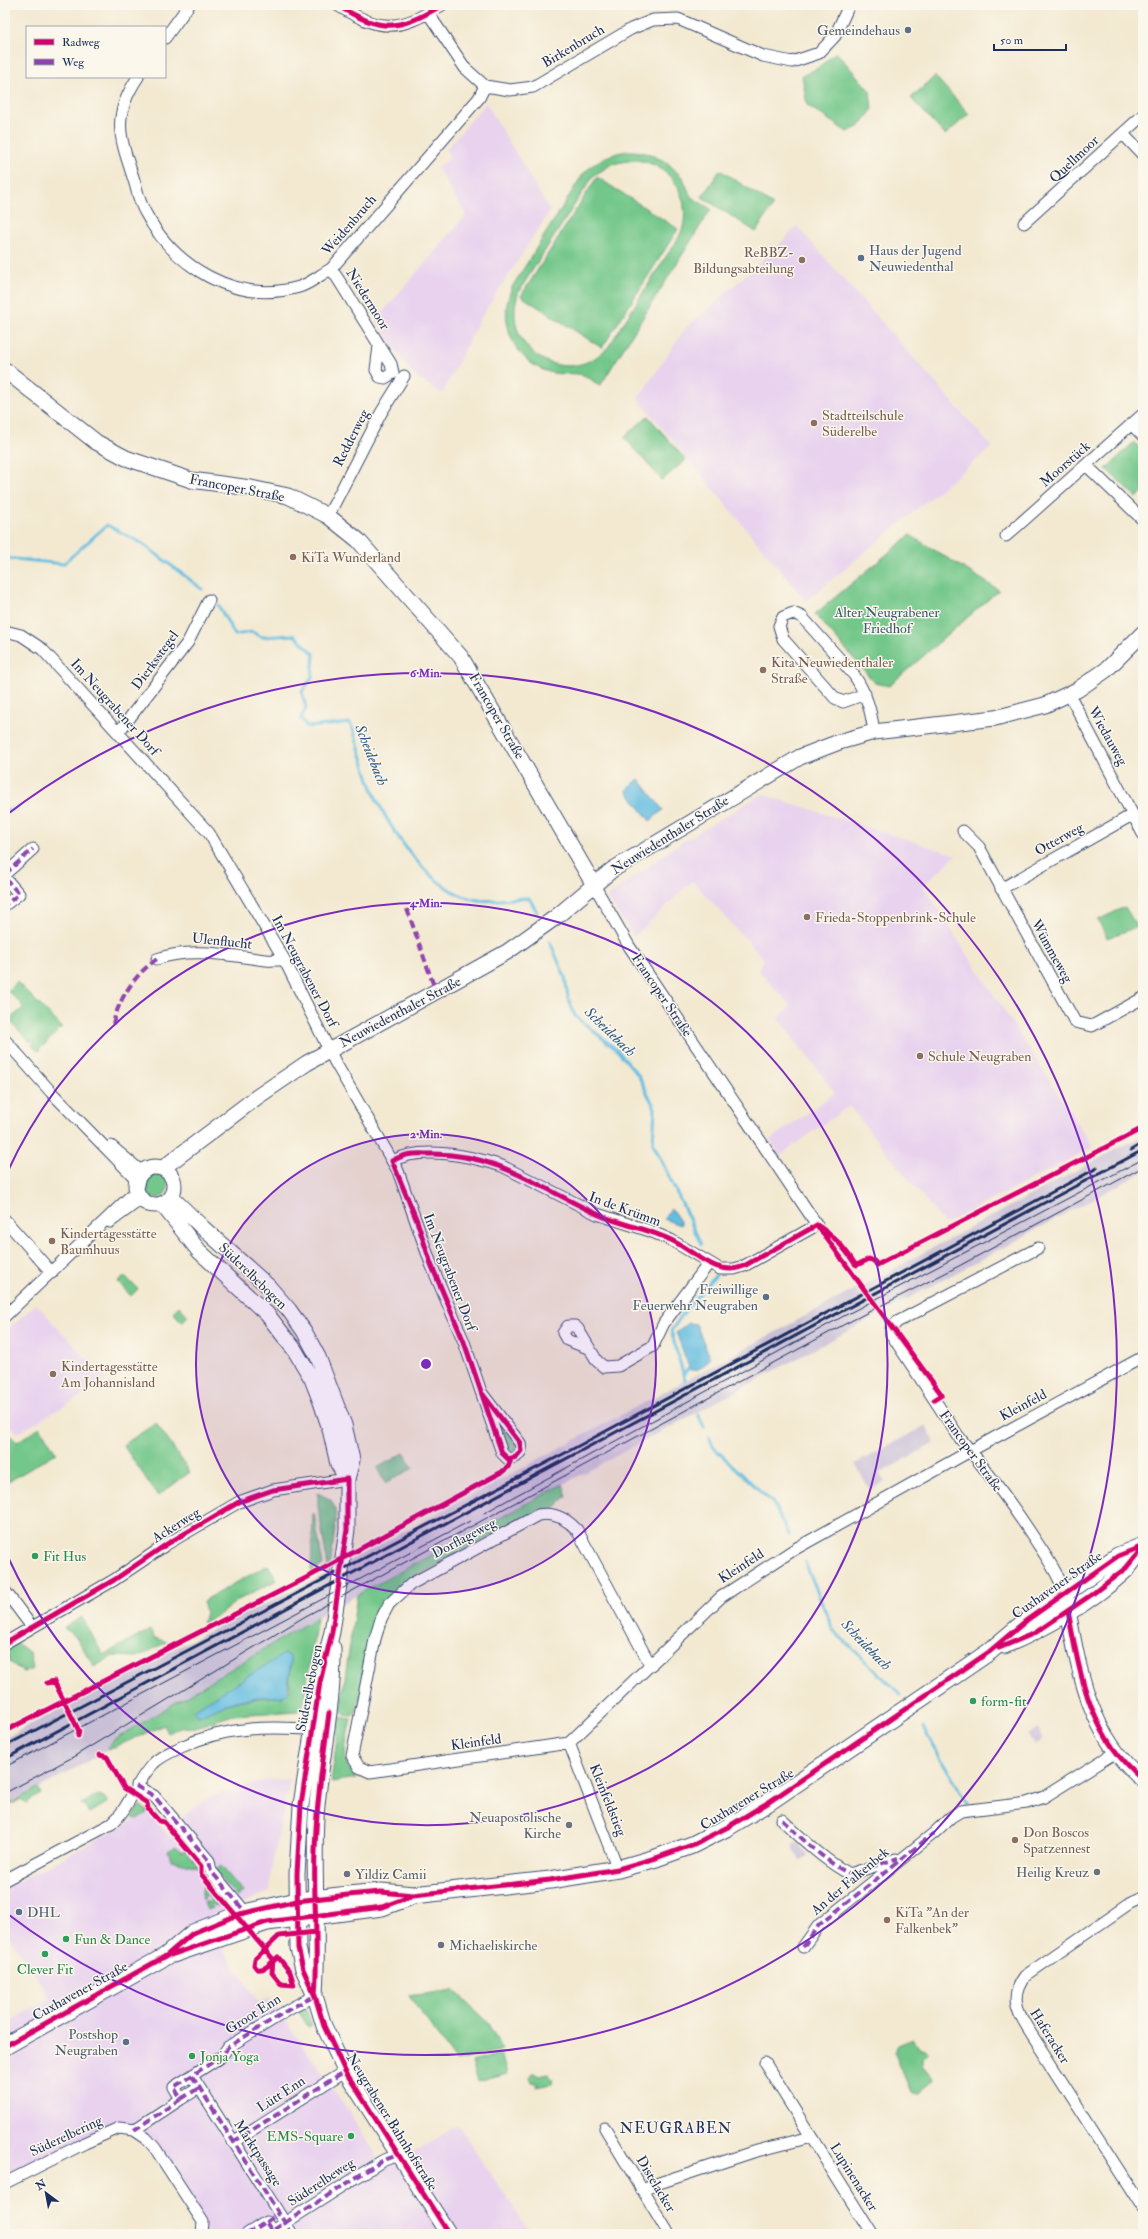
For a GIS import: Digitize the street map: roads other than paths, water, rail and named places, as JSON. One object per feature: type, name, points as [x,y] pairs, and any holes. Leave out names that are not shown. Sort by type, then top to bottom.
[{"type":"main road","name":"Francoper Straße","points":[[5,370],[72,425],[96,442],[126,458],[191,480],[251,488],[288,496],[328,516],[358,540],[378,560],[461,657],[594,885]]},
{"type":"main road","name":"Neuwiedenthaler Straße","points":[[166,1171],[229,1119],[282,1080],[329,1050],[507,952],[556,918],[612,870],[800,757],[839,742],[874,732],[1001,717],[1045,705],[1069,694],[1106,670],[1143,633]]},
{"type":"main road","points":[[152,1167],[166,1171],[174,1185],[166,1200],[151,1204],[139,1185],[152,1167]]},
{"type":"main road","name":"Süderelbebogen","points":[[166,1200],[199,1251],[267,1314],[294,1349],[312,1379],[330,1429],[338,1464],[347,1479]]},
{"type":"main road","name":"Süderelbebogen","points":[[166,1200],[203,1228],[268,1286],[289,1310],[304,1331],[327,1377],[344,1425],[352,1460],[347,1479],[347,1530],[332,1632],[333,1686],[300,1805],[297,1909]]},
{"type":"main road","name":"Cuxhavener Straße","points":[[166,1956],[193,1933],[246,1913],[297,1909],[381,1892],[413,1895],[501,1886],[618,1869],[676,1851],[728,1827],[769,1802],[989,1652],[1027,1620],[1118,1556],[1143,1546],[1126,1568],[1068,1611],[1035,1633],[989,1652]]},
{"type":"main road","points":[[1065,1593],[1087,1700],[1100,1728],[1116,1752],[1143,1780]]},
{"type":"main road","name":"Süderelbebogen","points":[[315,1906],[316,1816],[320,1730]]},
{"type":"main road","name":"Neugrabener Bahnhofstraße","points":[[315,1906],[318,1960],[315,1996]]},
{"type":"main road","name":"Cuxhavener Straße","points":[[5,2046],[166,1956],[297,1909]]},
{"type":"main road","name":"Neugrabener Bahnhofstraße","points":[[297,1909],[300,1955],[303,1969],[315,1996],[324,2026],[345,2071],[449,2234]]},
{"type":"street","points":[[166,37],[189,5]]},
{"type":"street","points":[[337,5],[365,21],[386,27],[407,23],[442,5]]},
{"type":"street","name":"Birkenbruch","points":[[486,86],[510,90],[533,87],[631,29],[653,20],[678,19],[763,56],[792,62],[818,53],[835,36],[849,5]]},
{"type":"street","points":[[428,13],[465,68],[486,86]]},
{"type":"street","name":"Weidenbruch","points":[[137,78],[127,93],[121,112],[122,142],[144,211],[156,231],[183,261],[216,281],[237,288],[275,292],[300,286],[331,269],[480,98],[486,86]]},
{"type":"street","name":"Quellmoor","points":[[1024,223],[1143,116]]},
{"type":"street","points":[[1122,134],[1143,155]]},
{"type":"street","name":"Niedermoor","points":[[331,269],[380,346]]},
{"type":"street","name":"Redderweg","points":[[328,516],[381,413],[404,376]]},
{"type":"street","name":"Moorstück","points":[[1006,536],[1143,414]]},
{"type":"street","points":[[1132,425],[1143,436]]},
{"type":"street","points":[[1086,465],[1141,514]]},
{"type":"street","name":"Dierksstegel","points":[[118,733],[185,647],[209,600]]},
{"type":"street","points":[[865,694],[844,702],[835,698],[780,635],[779,626],[783,617],[793,613],[802,617],[854,675],[865,694],[871,709],[874,732]]},
{"type":"street","name":"Im Neugrabener Dorf","points":[[5,631],[21,635],[42,648],[209,833],[284,958],[329,1050],[392,1161],[414,1214],[431,1264],[464,1342],[481,1392],[502,1453],[508,1459],[516,1458],[521,1451],[520,1443],[481,1392]]},
{"type":"street","name":"Wiedauweg","points":[[1069,694],[1143,834]]},
{"type":"street","name":"Otterweg","points":[[1001,889],[1132,815]]},
{"type":"street","name":"Wümmeweg","points":[[963,831],[979,847],[1075,1022],[1092,1026],[1143,998]]},
{"type":"street","points":[[5,874],[32,849]]},
{"type":"street","points":[[5,878],[19,894],[5,905]]},
{"type":"street","name":"Francoper Straße","points":[[594,885],[629,946],[817,1225]]},
{"type":"street","name":"Ulenflucht","points":[[157,959],[183,952],[245,957],[269,962],[284,958]]},
{"type":"street","points":[[5,1040],[51,1092],[139,1185],[90,1236],[5,1316]]},
{"type":"street","name":"In de Krümm","points":[[392,1161],[405,1154],[460,1155],[502,1166],[597,1214],[662,1235],[692,1252],[709,1264],[724,1270],[739,1268],[817,1225]]},
{"type":"street","points":[[5,1220],[52,1272]]},
{"type":"street","name":"Francoper Straße","points":[[1038,1248],[894,1327],[895,1342],[959,1437],[972,1450],[1056,1572],[1065,1593]]},
{"type":"street","points":[[590,1349],[597,1361],[609,1368],[618,1366],[648,1350],[656,1341],[664,1323],[709,1264]]},
{"type":"street","name":"Kleinfeld","points":[[363,1770],[379,1772],[568,1744],[651,1666],[721,1597],[795,1549],[972,1450],[1143,1358]]},
{"type":"street","name":"Ackerweg","points":[[5,1643],[114,1580],[174,1540],[239,1502],[263,1493],[288,1487],[347,1479]]},
{"type":"street","name":"Dorflageweg","points":[[363,1770],[355,1762],[352,1756],[375,1639],[381,1619],[389,1604],[411,1584],[538,1516],[550,1514],[560,1517],[577,1530],[651,1666]]},
{"type":"street","points":[[5,1591],[32,1627]]},
{"type":"street","points":[[5,1880],[111,1824],[122,1812],[136,1786],[148,1770],[159,1759],[207,1736],[228,1731],[254,1728],[320,1730]]},
{"type":"street","name":"Kleinfeldstieg","points":[[568,1744],[618,1869]]},
{"type":"street","name":"An der Falkenbek","points":[[803,1947],[819,1925],[951,1817],[961,1811],[1033,1801],[1044,1797],[1116,1752]]},
{"type":"street","points":[[136,1786],[154,1796],[209,1861],[211,1871],[246,1913]]},
{"type":"street","name":"An der Falkenbek","points":[[782,1820],[812,1847],[840,1869],[850,1874],[902,1857]]},
{"type":"street","name":"Haferacker","points":[[1143,1897],[1130,1903],[1025,1976],[1017,1989],[1015,2001],[1018,2013],[1143,2208]]},
{"type":"street","name":"Groot Enn","points":[[181,2099],[172,2088],[222,2056],[228,2047],[299,2003],[315,1996]]},
{"type":"street","name":"Lupinenacker","points":[[765,2063],[872,2234]]},
{"type":"street","name":"Lütt Enn","points":[[233,2142],[345,2071]]},
{"type":"street","points":[[192,2076],[199,2088],[134,2130],[146,2138],[155,2148],[203,2222],[202,2234]]},
{"type":"street","name":"Marktpassage","points":[[199,2088],[292,2234]]},
{"type":"street","name":"Süderelbering","points":[[5,2183],[109,2132],[119,2128],[134,2130]]},
{"type":"street","name":"Distelacker","points":[[605,2128],[669,2234]]},
{"type":"street","name":"Lupinenacker","points":[[641,2189],[753,2152],[811,2137]]},
{"type":"street","name":"Süderelbeweg","points":[[247,2234],[266,2222],[272,2231],[282,2218],[382,2161],[398,2155]]},
{"type":"water","points":[[639,779],[663,810],[650,821],[626,790]]},
{"type":"water","points":[[671,1208],[681,1223],[681,1225],[664,1219]]},
{"type":"water","points":[[688,1323],[696,1324],[710,1358],[704,1366],[696,1370],[690,1370],[676,1332]]},
{"type":"water","points":[[284,1654],[289,1656],[291,1660],[287,1694],[277,1697],[243,1699],[213,1709],[199,1716],[196,1715],[193,1710]]},
{"type":"waterway","name":"Scheidebach","points":[[5,558],[63,564],[107,525],[143,544],[202,589]]},
{"type":"waterway","name":"Scheidebach","points":[[218,605],[235,635],[252,632],[262,637],[294,635],[314,654],[312,677],[302,692],[306,708],[301,718],[307,727],[350,723],[376,798],[393,829],[404,845],[431,875],[446,887],[461,895],[478,900],[491,901],[529,898],[537,912]]},
{"type":"waterway","points":[[5,809],[10,811],[18,807]]},
{"type":"waterway","name":"Scheidebach","points":[[550,942],[565,977],[568,997],[575,1016],[617,1050],[638,1075],[655,1108],[653,1143],[701,1244]]},
{"type":"waterway","name":"Scheidebach","points":[[685,1380],[671,1331],[685,1311],[716,1275]]},
{"type":"waterway","name":"Scheidebach","points":[[683,1375],[689,1368]]},
{"type":"waterway","name":"Scheidebach","points":[[698,1414],[704,1427]]},
{"type":"waterway","name":"Scheidebach","points":[[709,1437],[714,1448],[773,1503],[789,1535]]},
{"type":"waterway","name":"Scheidebach","points":[[805,1562],[833,1630],[900,1694]]},
{"type":"waterway","name":"Scheidebach","points":[[923,1728],[967,1803]]},
{"type":"tram line","points":[[484,1513],[840,1318],[1143,1159]]},
{"type":"tram line","points":[[5,1793],[73,1757],[304,1617],[845,1324],[959,1266],[1143,1167]]},
{"type":"tram line","points":[[5,1767],[470,1521]]},
{"type":"railway","points":[[1131,1150],[1143,1143]]},
{"type":"railway","points":[[5,1759],[1143,1150]]},
{"type":"railway","points":[[5,1746],[567,1452],[1097,1168]]},
{"type":"place","name":"Gemeindehaus","points":[[908,30]]},
{"type":"place","name":"Haus der Jugend Neuwiedenthal","points":[[861,258]]},
{"type":"place","name":"ReBBZ- Bildungsabteilung","points":[[802,260]]},
{"type":"place","name":"Stadtteilschule Süderelbe","points":[[814,423]]},
{"type":"place","name":"KiTa Wunderland","points":[[293,557]]},
{"type":"place","name":"Kita Neuwiedenthaler Straße","points":[[763,670]]},
{"type":"place","name":"Frieda-Stoppenbrink-Schule","points":[[807,917]]},
{"type":"place","name":"Schule Neugraben","points":[[920,1056]]},
{"type":"place","name":"Kindertagesstätte Baumhuus","points":[[52,1241]]},
{"type":"place","name":"Freiwillige Feuerwehr Neugraben","points":[[766,1297]]},
{"type":"place","name":"Kindertagesstätte Am Johannisland","points":[[53,1374]]},
{"type":"place","name":"Fit Hus","points":[[35,1556]]},
{"type":"place","name":"form-fit","points":[[973,1701]]},
{"type":"place","name":"Neuapostolische Kirche","points":[[569,1825]]},
{"type":"place","name":"Don Boscos Spatzennest","points":[[1015,1840]]},
{"type":"place","name":"Heilig Kreuz","points":[[1097,1872]]},
{"type":"place","name":"Yildiz Camii","points":[[347,1874]]},
{"type":"place","name":"DHL","points":[[19,1912]]},
{"type":"place","name":"KiTa \"An der Falkenbek\"","points":[[887,1920]]},
{"type":"place","name":"Fun & Dance","points":[[66,1939]]},
{"type":"place","name":"Michaeliskirche","points":[[441,1945]]},
{"type":"place","name":"Clever Fit","points":[[45,1954]]},
{"type":"place","name":"Postshop Neugraben","points":[[126,2042]]},
{"type":"place","name":"Jonja Yoga","points":[[192,2056]]},
{"type":"place","name":"EMS-Square","points":[[351,2136]]},
{"type":"district","name":"NEUGRABEN","points":[[676,2128]]},
{"type":"park label","name":"Alter Neugrabener Friedhof","points":[[887,620]]}]
